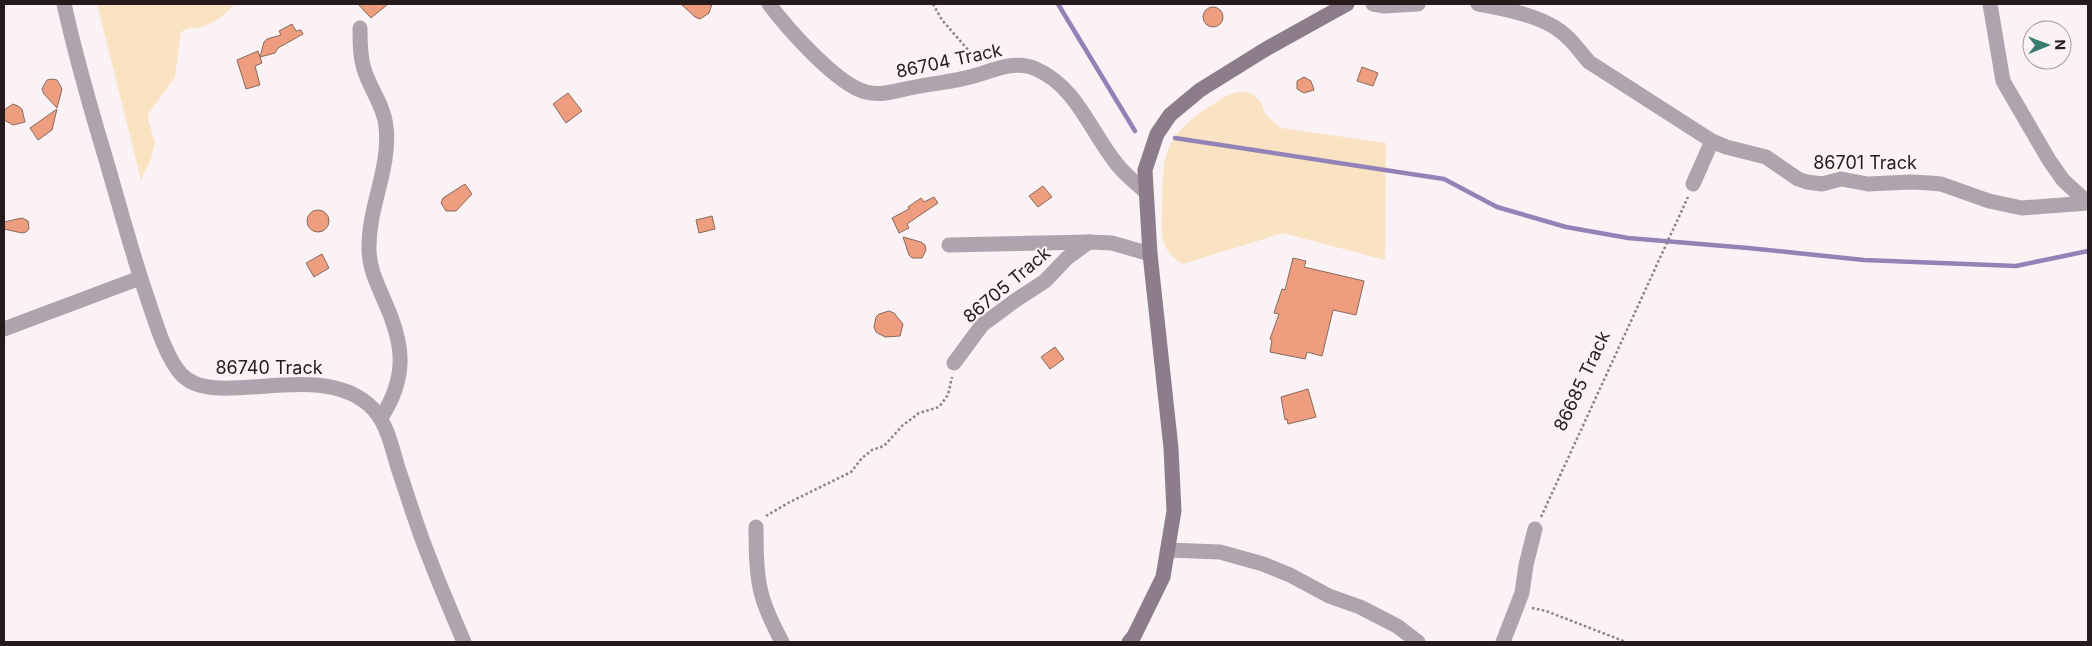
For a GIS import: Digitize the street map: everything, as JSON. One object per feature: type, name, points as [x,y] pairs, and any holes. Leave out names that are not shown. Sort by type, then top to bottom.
[{"type":"street","name":"86740 Track","points":[[64,4],[82,82],[140,278],[170,357],[182,375],[196,384],[227,388],[314,383],[335,388],[367,403],[381,418],[435,575],[464,642]]},
{"type":"street","name":"86704 Track","points":[[768,4],[779,18],[838,78],[856,89],[866,92],[889,93],[967,78],[1009,66],[1035,68],[1062,86],[1074,99],[1116,163],[1146,192]]},
{"type":"street","points":[[1129,642],[1134,636],[1163,577],[1174,511],[1171,448],[1150,254],[1145,170],[1157,134],[1170,115],[1200,90],[1347,4]]},
{"type":"street","points":[[1373,4],[1384,6],[1418,4]]},
{"type":"street","name":"86701 Track","points":[[1478,4],[1514,12],[1559,30],[1577,46],[1589,62],[1712,141],[1726,147],[1766,157],[1798,179],[1807,182],[1822,184],[1841,179],[1868,184],[1930,182],[1942,184],[1989,201],[2022,208],[2088,203]]},
{"type":"street","points":[[1990,4],[2002,81],[2048,160],[2063,180],[2088,203]]},
{"type":"street","points":[[360,28],[361,55],[364,71],[382,111],[386,126],[385,159],[370,224],[369,252],[371,270],[394,321],[401,366],[395,393],[381,418]]},
{"type":"street","points":[[1693,184],[1712,141]]},
{"type":"street","name":"86705 Track","points":[[954,364],[982,325],[1045,281],[1067,258],[1089,242]]},
{"type":"street","points":[[948,245],[1112,243],[1150,254]]},
{"type":"street","points":[[4,329],[140,278]]},
{"type":"street","points":[[756,527],[758,576],[761,594],[769,617],[782,642]]},
{"type":"street","points":[[1503,642],[1522,592],[1526,565],[1535,529]]},
{"type":"street","points":[[1168,550],[1220,552],[1263,564],[1397,626],[1418,642]]},
{"type":"path","points":[[933,4],[942,20],[957,35],[970,54],[976,60],[983,62]]},
{"type":"path","name":"86685 Track","points":[[1535,529],[1693,184]]},
{"type":"path","points":[[756,527],[769,513],[851,472],[862,458],[872,450],[884,446],[903,425],[918,413],[939,408],[948,395],[954,364]]},
{"type":"path","points":[[1530,607],[1546,611],[1626,642]]},
{"type":"shaded area","points":[[97,4],[235,4],[209,24],[181,32],[175,77],[149,113],[148,120],[155,142],[151,159],[141,180]]},
{"type":"shaded area","points":[[1243,91],[1254,95],[1261,103],[1265,114],[1281,128],[1386,143],[1385,260],[1283,233],[1182,264],[1174,258],[1165,246],[1162,233],[1166,154],[1173,139],[1201,112],[1231,94]]},
{"type":"building","points":[[358,4],[388,4],[371,18]]},
{"type":"building","points":[[681,4],[712,4],[709,13],[700,19],[695,17]]},
{"type":"building","points":[[1213,7],[1220,10],[1223,17],[1220,24],[1213,27],[1206,24],[1203,17],[1206,10]]},
{"type":"building","points":[[292,24],[296,31],[301,30],[303,34],[278,48],[275,53],[260,57],[264,42],[267,39],[281,35],[279,31]]},
{"type":"building","points":[[258,51],[262,63],[255,66],[260,85],[246,89],[237,60]]},
{"type":"building","points":[[1362,67],[1378,73],[1373,86],[1357,81]]},
{"type":"building","points":[[1304,77],[1311,81],[1314,90],[1304,93],[1297,89],[1297,81]]},
{"type":"building","points":[[47,80],[57,80],[62,89],[57,108],[44,94],[42,89]]},
{"type":"building","points":[[568,93],[582,111],[566,123],[553,104]]},
{"type":"building","points":[[13,104],[22,109],[25,122],[13,125],[4,120],[4,110]]},
{"type":"building","points":[[57,109],[52,130],[38,140],[30,128]]},
{"type":"building","points":[[465,184],[472,194],[456,211],[446,211],[441,203],[443,198]]},
{"type":"building","points":[[1043,186],[1052,197],[1038,207],[1029,196]]},
{"type":"building","points":[[934,197],[938,203],[907,224],[909,228],[899,233],[892,218],[909,209],[908,207],[921,198],[924,202]]},
{"type":"building","points":[[318,210],[326,213],[329,221],[326,229],[318,232],[310,229],[307,221],[310,213]]},
{"type":"building","points":[[712,216],[715,229],[699,233],[696,220]]},
{"type":"building","points":[[22,218],[28,221],[29,229],[26,232],[22,233],[4,229],[4,222]]},
{"type":"building","points":[[903,237],[925,245],[926,250],[922,258],[912,258],[909,255]]},
{"type":"building","points":[[322,254],[329,268],[314,277],[306,263]]},
{"type":"building","points":[[1293,258],[1306,261],[1304,267],[1364,281],[1356,315],[1333,310],[1322,356],[1307,352],[1305,359],[1270,352],[1272,340],[1270,339],[1279,314],[1274,313],[1282,289],[1285,290]]},
{"type":"building","points":[[889,311],[894,313],[903,324],[900,336],[885,337],[876,332],[874,327],[876,317]]},
{"type":"building","points":[[1055,347],[1064,359],[1050,369],[1041,357]]},
{"type":"building","points":[[1308,389],[1316,417],[1288,424],[1287,419],[1285,420],[1281,397]]},
{"type":"waterway","points":[[1058,4],[1135,131]]},
{"type":"waterway","points":[[1175,138],[1444,179],[1497,207],[1566,227],[1628,238],[1864,260],[2016,266],[2088,251]]}]
